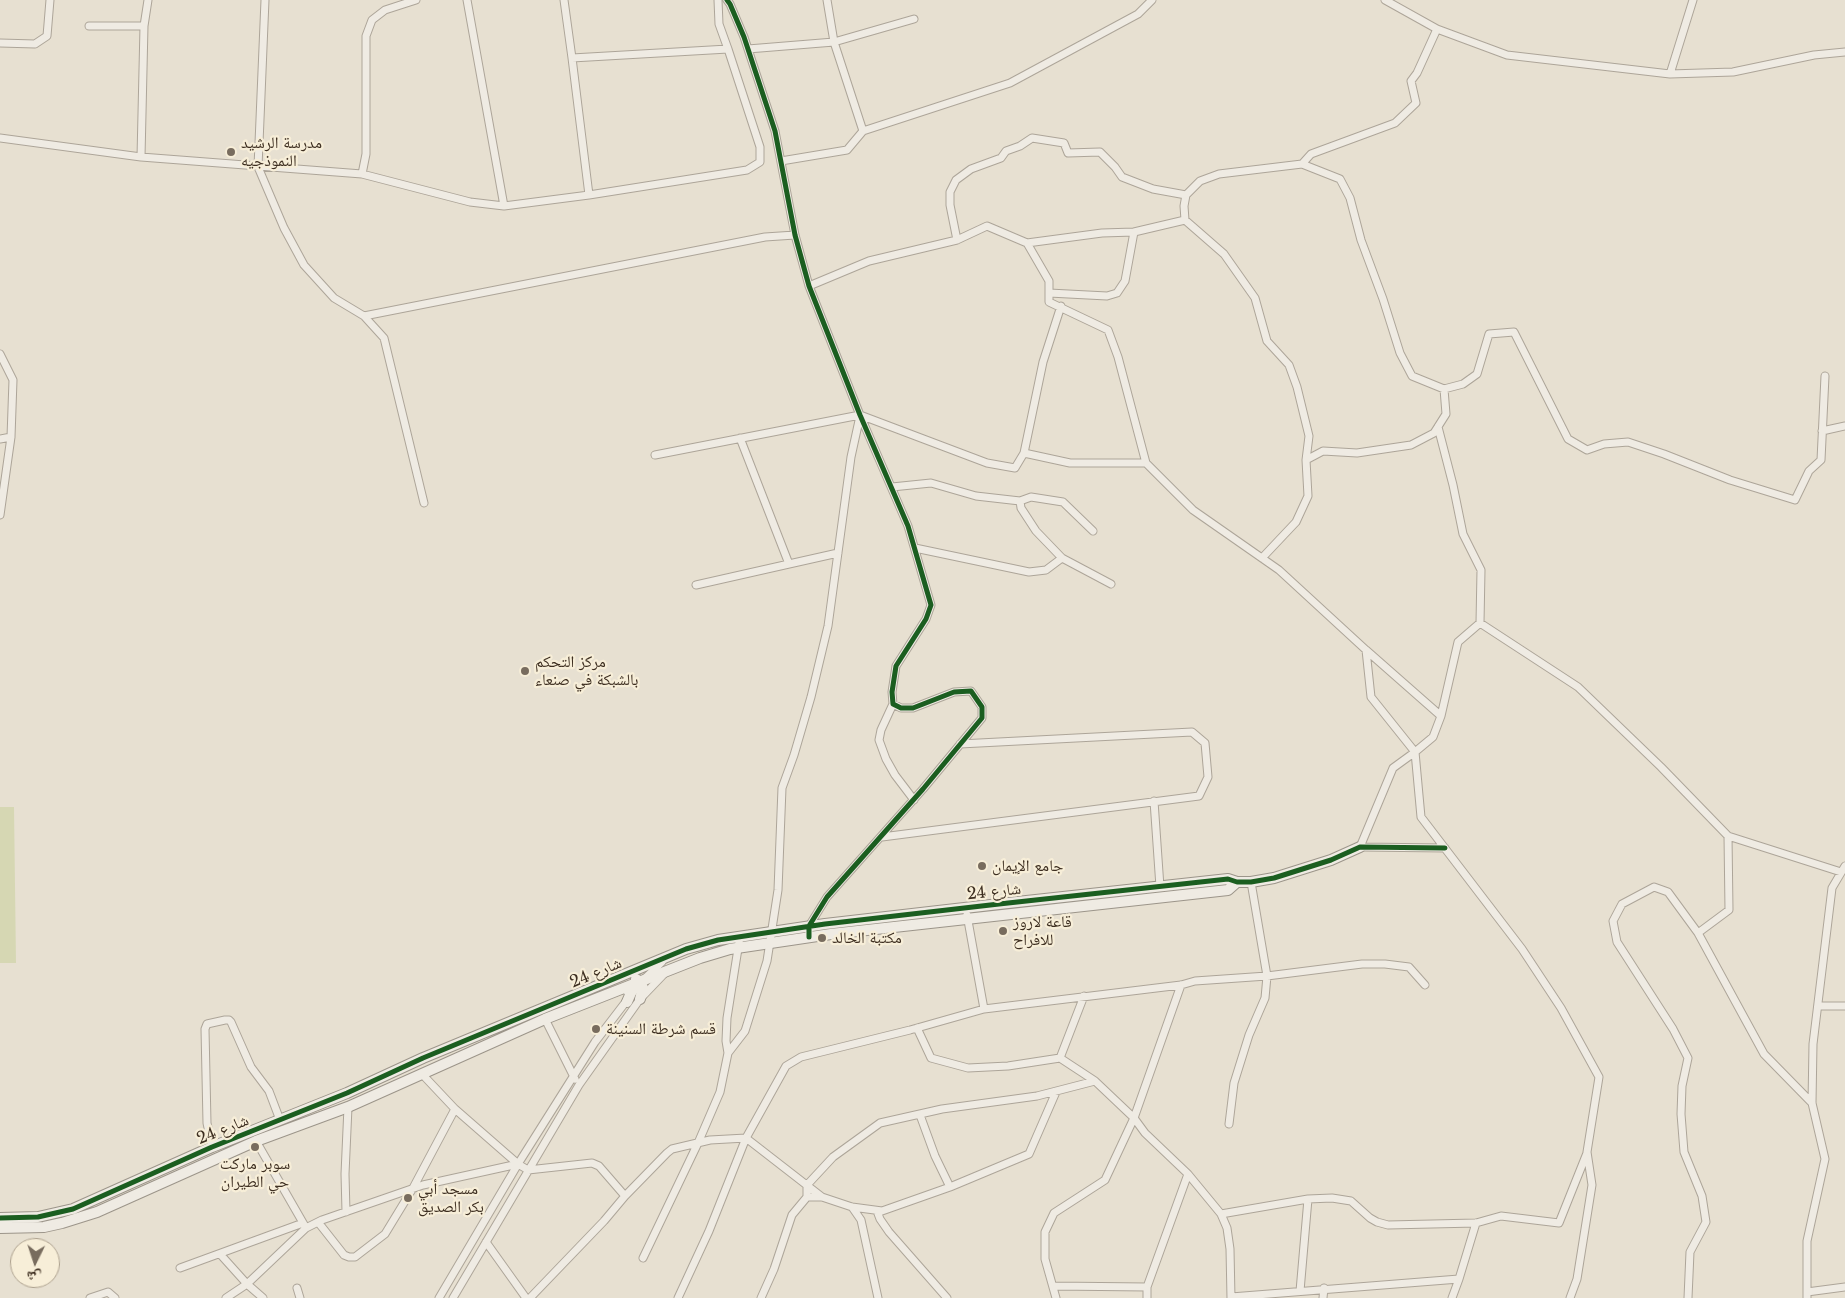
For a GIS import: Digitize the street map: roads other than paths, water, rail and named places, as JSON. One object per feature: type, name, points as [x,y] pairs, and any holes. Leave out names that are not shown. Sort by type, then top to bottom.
[{"type":"street","points":[[0,43],[35,44],[47,36],[50,0]]},
{"type":"street","points":[[141,158],[144,26],[148,0]]},
{"type":"street","points":[[266,0],[258,167],[284,228],[304,265],[334,298],[364,316],[384,338],[424,503]]},
{"type":"street","points":[[362,174],[366,154],[366,36],[372,20],[385,10],[416,0]]},
{"type":"street","points":[[466,0],[504,206]]},
{"type":"street","points":[[564,0],[589,195]]},
{"type":"street","points":[[0,138],[141,158],[362,174],[470,202],[504,206],[589,195],[748,170],[760,162],[760,147],[719,24],[718,0]]},
{"type":"street","points":[[726,0],[730,4],[748,49],[775,131],[795,235],[809,286],[860,416],[908,526],[931,605],[926,620],[896,666],[892,704],[881,730],[879,740],[886,759],[895,775],[914,800]]},
{"type":"street","points":[[828,0],[834,42],[863,131]]},
{"type":"street","points":[[781,161],[847,150],[863,131],[1010,83],[1138,14],[1152,0]]},
{"type":"street","points":[[1385,0],[1437,29],[1507,55],[1670,74],[1733,72],[1814,55],[1845,52]]},
{"type":"street","points":[[1670,74],[1693,0]]},
{"type":"street","points":[[748,49],[834,42],[914,19]]},
{"type":"street","points":[[89,26],[144,26]]},
{"type":"street","points":[[1302,164],[1311,154],[1395,123],[1416,103],[1411,82],[1437,29]]},
{"type":"street","points":[[572,58],[728,48]]},
{"type":"street","points":[[957,240],[950,205],[950,192],[956,180],[971,169],[1001,158],[1006,151],[1020,146],[1032,138],[1064,143],[1068,153],[1100,152],[1122,177],[1153,189],[1186,195]]},
{"type":"street","points":[[1262,558],[1296,522],[1308,496],[1306,460],[1309,436],[1297,387],[1289,365],[1267,341],[1254,298],[1224,254],[1185,220],[1184,206],[1186,195],[1200,181],[1219,174],[1302,164],[1340,179],[1350,198],[1361,240],[1383,299],[1400,353],[1412,376],[1444,389],[1463,384],[1477,374],[1488,334],[1514,332],[1568,439],[1587,450],[1604,444],[1628,442],[1730,480],[1795,500],[1808,470],[1821,460],[1824,376]]},
{"type":"street","points":[[809,286],[869,261],[957,240],[987,226],[1027,243],[1102,233],[1134,232],[1185,220]]},
{"type":"street","points":[[1049,293],[1107,296],[1117,293],[1125,281],[1134,232]]},
{"type":"street","points":[[364,316],[765,237],[795,235]]},
{"type":"street","points":[[1027,243],[1049,281],[1050,302],[1108,330],[1118,357],[1146,463],[1193,510],[1279,570],[1441,716]]},
{"type":"street","points":[[655,455],[860,416],[987,463],[1015,468],[1024,453],[1043,362],[1061,306]]},
{"type":"street","points":[[0,354],[12,380],[11,437],[0,515]]},
{"type":"street","points":[[1306,460],[1322,451],[1357,453],[1411,445],[1434,434],[1446,414],[1444,389]]},
{"type":"street","points":[[728,1054],[744,1031],[760,987],[770,943],[778,890],[782,788],[811,697],[828,626],[851,457],[860,416]]},
{"type":"street","points":[[1822,431],[1845,426]]},
{"type":"street","points":[[1360,847],[1393,768],[1433,737],[1441,716],[1458,642],[1480,623],[1481,570],[1463,534],[1438,427]]},
{"type":"street","points":[[0,439],[11,437]]},
{"type":"street","points":[[740,438],[789,564]]},
{"type":"street","points":[[1024,453],[1070,462],[1146,463]]},
{"type":"street","points":[[892,488],[931,483],[976,496],[1020,501],[1031,497],[1063,502],[1093,530]]},
{"type":"street","points":[[1020,501],[1022,508],[1036,531],[1062,558],[1111,584]]},
{"type":"street","points":[[914,548],[1029,572],[1046,570],[1062,558]]},
{"type":"street","points":[[696,585],[838,553]]},
{"type":"street","points":[[1480,623],[1578,688],[1661,767],[1728,836],[1843,869],[1832,888],[1813,1044],[1812,1103],[1825,1158],[1807,1241],[1807,1295],[1845,1287]]},
{"type":"street","points":[[1221,1214],[1308,1199],[1332,1198],[1351,1201],[1370,1218],[1377,1222],[1388,1224],[1476,1223],[1501,1216],[1559,1223],[1587,1152],[1599,1077],[1561,1008],[1522,949],[1421,817],[1415,752],[1371,697],[1366,650]]},
{"type":"street","points":[[809,932],[827,897],[914,800],[982,718],[982,707],[971,691],[954,692],[914,708],[901,708],[892,704]]},
{"type":"street","points":[[882,836],[1199,796],[1208,777],[1205,743],[1192,732],[960,744]]},
{"type":"street","points":[[1154,801],[1160,887]]},
{"type":"street","points":[[1698,934],[1730,910],[1728,836]]},
{"type":"street","points":[[1237,882],[1251,882],[1274,878],[1331,860],[1360,847],[1445,848]]},
{"type":"street","name":"شارع 24","points":[[0,1218],[38,1217],[73,1209],[212,1147],[346,1094],[422,1058],[702,944],[772,932],[809,932],[1228,879],[1237,882],[1228,890],[966,913]]},
{"type":"street","points":[[1229,1124],[1234,1083],[1265,998],[1267,976],[1251,882]]},
{"type":"street","points":[[1688,1298],[1690,1252],[1706,1222],[1702,1196],[1684,1152],[1681,1114],[1682,1086],[1688,1058],[1617,942],[1613,921],[1622,904],[1654,887],[1668,892],[1698,934],[1764,1054],[1812,1103]]},
{"type":"street","points":[[966,913],[984,1009]]},
{"type":"street","name":"شارع 24","points":[[0,1228],[44,1227],[80,1218],[256,1141],[348,1107],[545,1019],[700,958],[738,948],[770,943],[809,932]]},
{"type":"street","points":[[643,1258],[698,1143],[720,1092],[728,1054],[726,1041],[728,1018],[740,936]]},
{"type":"street","points":[[439,1298],[518,1164],[595,1042],[641,982],[657,965],[669,956]]},
{"type":"street","points":[[678,1298],[709,1231],[746,1138],[786,1066],[801,1057],[984,1009],[1195,982],[1267,976],[1362,964],[1385,964],[1409,967],[1425,985]]},
{"type":"street","points":[[454,1298],[579,1085],[640,999],[664,973]]},
{"type":"street","points":[[620,977],[635,978],[641,982],[643,988],[640,999]]},
{"type":"street","points":[[1056,1298],[1046,1259],[1045,1232],[1054,1214],[1105,1180],[1134,1118],[1181,985]]},
{"type":"street","points":[[624,1004],[630,994],[625,988]]},
{"type":"street","points":[[1060,1058],[1084,996]]},
{"type":"street","points":[[624,1004],[630,1013]]},
{"type":"street","points":[[1818,1006],[1845,1006]]},
{"type":"street","points":[[545,1019],[579,1085]]},
{"type":"street","points":[[212,1147],[207,1123],[205,1029],[207,1024],[225,1020],[231,1022],[251,1066],[269,1091],[280,1120]]},
{"type":"street","points":[[917,1028],[930,1058],[968,1068],[1008,1066],[1060,1058],[1095,1081],[1188,1174],[1221,1214],[1230,1249],[1231,1297],[1324,1288],[1459,1279]]},
{"type":"street","points":[[422,1074],[455,1109],[518,1164],[528,1170],[592,1163],[599,1166],[625,1196]]},
{"type":"street","points":[[761,1298],[774,1269],[792,1215],[806,1198],[807,1185],[833,1157],[880,1123],[942,1109],[1056,1092],[1095,1081]]},
{"type":"street","points":[[486,1242],[528,1298],[604,1221],[667,1152],[672,1149],[710,1140],[746,1138],[822,1197],[852,1207],[882,1211],[1029,1154],[1056,1092]]},
{"type":"street","points":[[346,1212],[345,1174],[348,1107]]},
{"type":"street","points":[[318,1222],[344,1255],[349,1257],[355,1256],[385,1234],[413,1188],[455,1109]]},
{"type":"street","points":[[920,1115],[935,1156],[950,1186]]},
{"type":"street","points":[[256,1141],[304,1226]]},
{"type":"street","points":[[1570,1298],[1577,1279],[1592,1185],[1587,1152]]},
{"type":"street","points":[[180,1268],[413,1188],[518,1164]]},
{"type":"street","points":[[1147,1298],[1147,1287],[1188,1174]]},
{"type":"street","points":[[806,1198],[822,1197]]},
{"type":"street","points":[[1300,1290],[1308,1199]]},
{"type":"street","points":[[852,1207],[861,1220],[878,1298]]},
{"type":"street","points":[[877,1210],[880,1219],[889,1232],[946,1298]]},
{"type":"street","points":[[1452,1298],[1476,1223]]},
{"type":"street","points":[[226,1298],[247,1284],[304,1226]]},
{"type":"street","points":[[220,1254],[247,1284],[263,1298]]},
{"type":"street","points":[[1053,1286],[1147,1287]]},
{"type":"street","points":[[297,1288],[300,1298]]},
{"type":"street","points":[[1323,1298],[1324,1288]]},
{"type":"street","points":[[90,1298],[108,1292],[115,1298]]},
{"type":"place","name":"مدرسة الرشيد النموذجيه","points":[[231,152]]},
{"type":"place","name":"مركز التحكم بالشبكة في صنعاء","points":[[525,671]]},
{"type":"place","name":"جامع الإيمان","points":[[982,866]]},
{"type":"place","name":"قاعة لاروز للافراح","points":[[1003,931]]},
{"type":"place","name":"مكتبة الخالد","points":[[822,938]]},
{"type":"place","name":"قسم شرطة السنينة","points":[[596,1029]]},
{"type":"place","name":"سوبر ماركت حي الطيران","points":[[255,1147]]},
{"type":"place","name":"مسجد أبي بكر الصديق","points":[[408,1198]]}]
